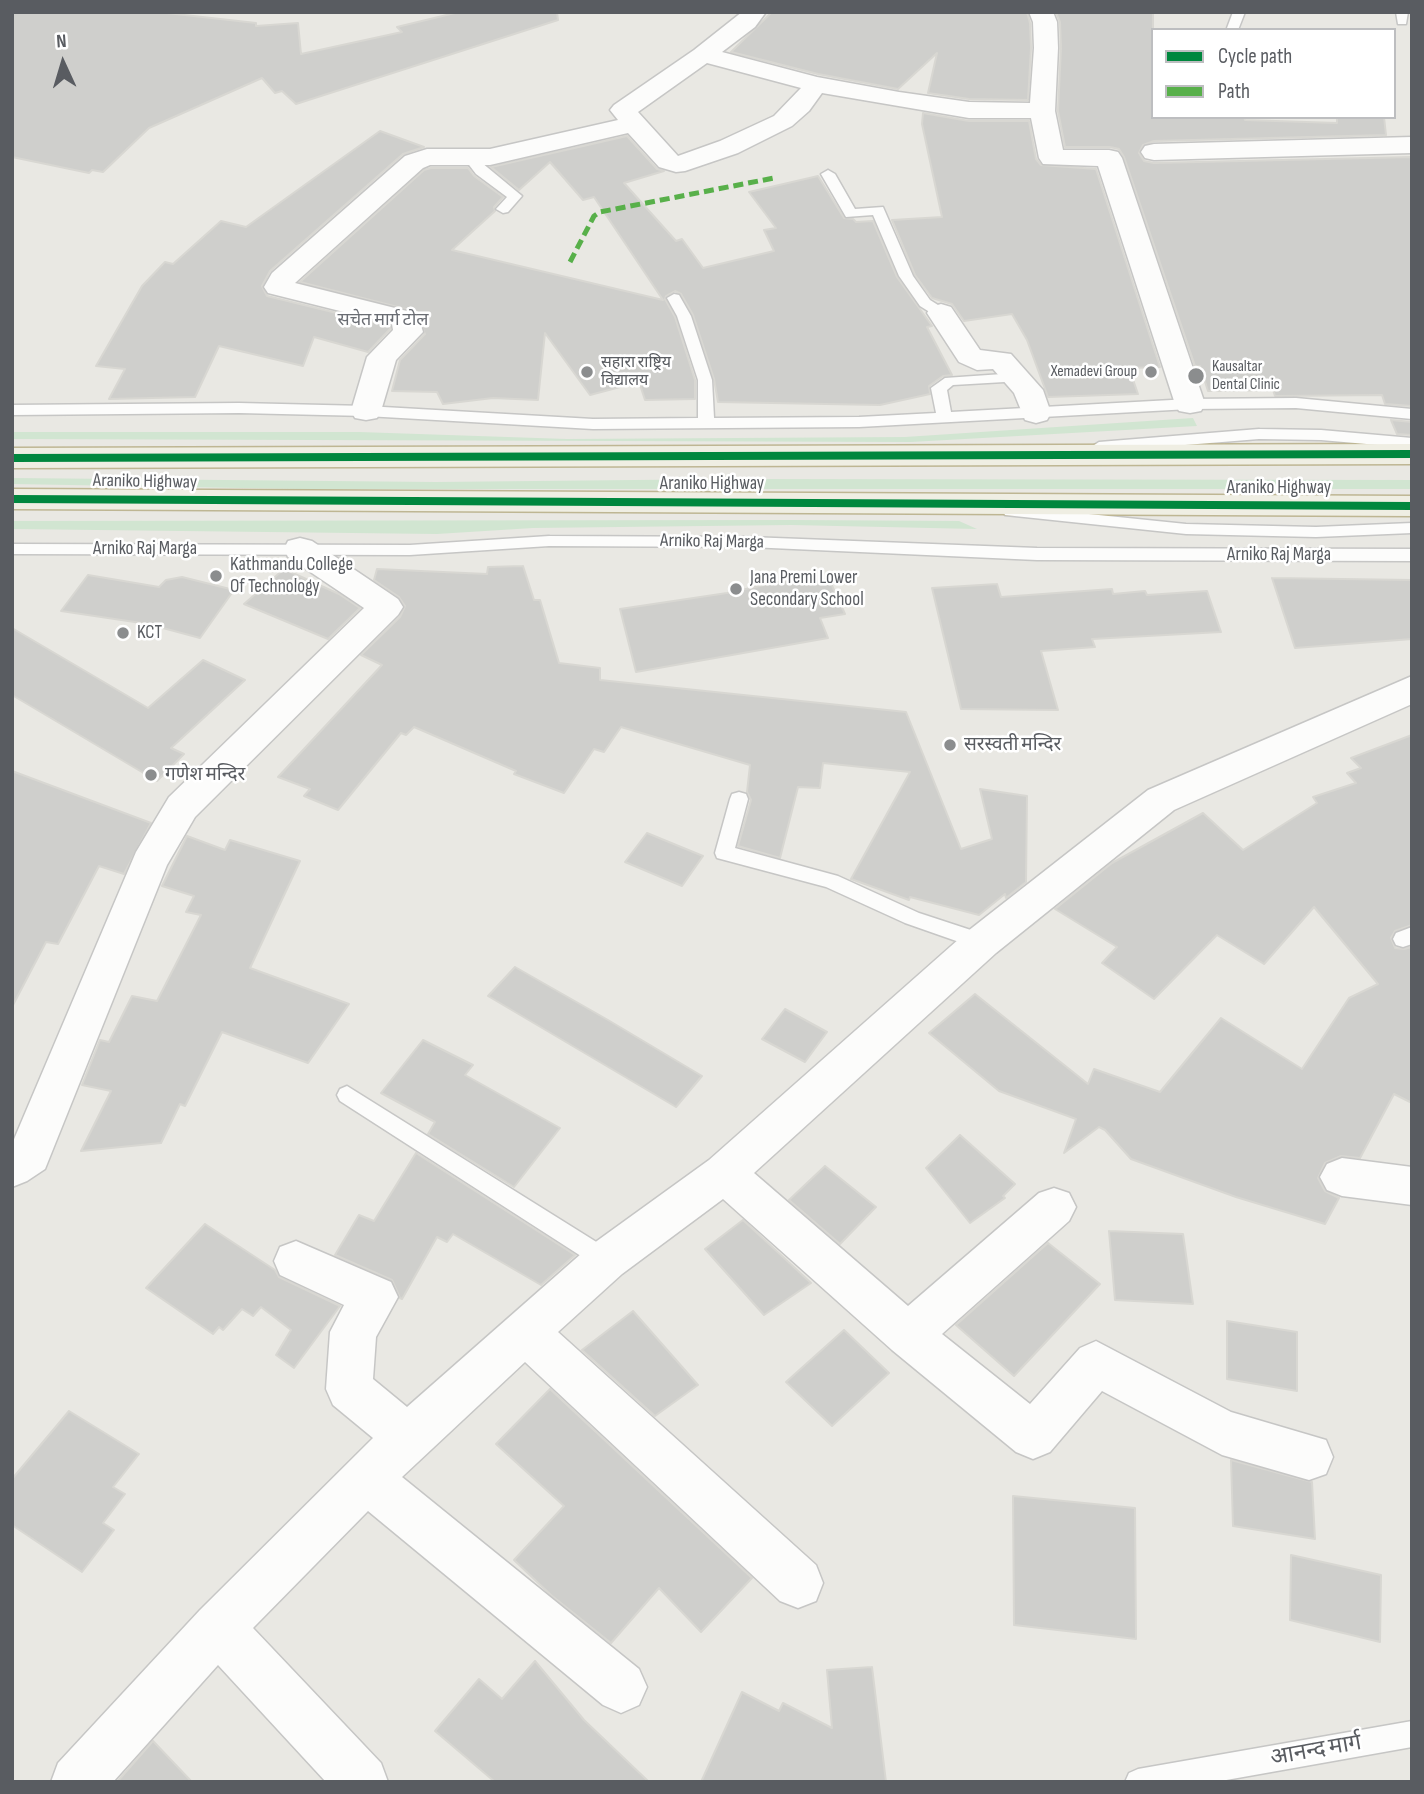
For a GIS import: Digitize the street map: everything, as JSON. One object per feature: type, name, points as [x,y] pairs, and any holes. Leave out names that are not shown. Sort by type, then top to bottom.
[{"type":"highway","name":"Araniko Highway","points":[[12,458],[1412,454]]},
{"type":"highway","name":"Araniko Highway","points":[[12,499],[1412,506]]},
{"type":"street","points":[[754,12],[747,22],[704,55],[623,110],[634,124],[668,161],[685,163],[729,147],[783,121],[800,106],[816,84]]},
{"type":"street","points":[[1041,12],[1045,22],[1046,48],[1042,111],[1052,158],[1109,158],[1190,404]]},
{"type":"street","points":[[704,55],[816,84],[969,110],[1042,111]]},
{"type":"street","points":[[366,411],[383,357],[408,332],[405,319],[278,288],[282,279],[335,229],[414,162],[427,157],[490,157],[634,124]]},
{"type":"street","points":[[1154,152],[1412,145]]},
{"type":"street","points":[[941,313],[969,356],[977,361],[1001,360],[1028,390],[1036,413]]},
{"type":"street","points":[[12,1168],[30,1156],[149,862],[182,807],[386,607],[300,549]]},
{"type":"street","points":[[77,1782],[218,1628],[408,1437],[606,1260],[724,1173],[982,942],[1161,800],[1412,689]]},
{"type":"street","points":[[724,1173],[908,1335],[1033,1436],[1097,1363],[1222,1432],[1308,1457]]},
{"type":"street","points":[[1342,1177],[1412,1186]]},
{"type":"street","points":[[908,1335],[1054,1207]]},
{"type":"street","points":[[296,1261],[375,1297],[353,1332],[349,1389],[408,1437]]},
{"type":"street","points":[[524,1331],[798,1583]]},
{"type":"street","points":[[366,1478],[621,1687]]},
{"type":"street","points":[[218,1628],[362,1782]]},
{"type":"lane","points":[[1233,27],[1239,12]]},
{"type":"lane","points":[[470,157],[481,171],[515,196],[503,209]]},
{"type":"lane","points":[[828,174],[851,214],[878,210],[906,276],[925,303],[941,313]]},
{"type":"lane","points":[[674,298],[684,316],[705,380],[706,423]]},
{"type":"lane","points":[[945,418],[939,388],[950,381],[1017,378]]},
{"type":"lane","points":[[12,410],[239,408],[366,411],[593,424],[945,418],[1190,404],[1296,403],[1412,414]]},
{"type":"lane","points":[[1000,456],[1259,434],[1321,435],[1412,443]]},
{"type":"lane","points":[[927,503],[1186,529],[1316,532],[1412,528]]},
{"type":"lane","name":"Arniko Raj Marga","points":[[12,549],[410,550],[549,541],[736,542],[1037,554],[1412,555]]},
{"type":"lane","points":[[739,799],[724,852],[831,881],[912,918],[982,942]]},
{"type":"lane","points":[[347,1095],[606,1260]]},
{"type":"lane","name":"आनन्द मार्ग","points":[[1138,1782],[1412,1734]]},
{"type":"green space","points":[[1193,418],[1197,426],[911,442],[12,439],[12,432],[359,432],[567,439],[905,437]]},
{"type":"green space","points":[[12,478],[436,482],[734,479],[1412,480],[1412,489],[297,489],[12,484]]},
{"type":"green space","points":[[12,521],[959,521],[977,529],[791,525],[533,528],[437,534],[12,529]]},
{"type":"building","points":[[12,12],[158,12],[256,23],[256,26],[298,23],[301,54],[402,32],[397,27],[459,12],[557,12],[558,20],[296,104],[282,91],[275,93],[262,78],[149,128],[103,172],[92,170],[89,173],[12,157]]},
{"type":"building","points":[[772,12],[1027,12],[1031,48],[1028,100],[969,99],[928,93],[937,53],[898,89],[818,74],[731,52]]},
{"type":"building","points":[[1056,12],[1153,12],[1151,119],[1337,123],[1337,119],[1384,119],[1386,135],[1154,141],[1143,145],[1139,153],[1144,161],[1154,163],[1412,157],[1412,406],[1385,404],[1382,395],[1275,396],[1273,390],[1208,391],[1200,366],[1195,366],[1124,157],[1119,149],[1110,147],[1065,147],[1058,111],[1060,22]]},
{"type":"building","points":[[923,113],[969,121],[1029,121],[1036,159],[1041,165],[1096,169],[1160,367],[1129,368],[1138,394],[1048,397],[1027,340],[1012,314],[964,321],[952,304],[932,298],[915,275],[892,220],[942,217],[922,124]]},
{"type":"building","points":[[380,131],[424,147],[403,154],[270,271],[262,286],[267,296],[390,326],[368,352],[314,337],[303,366],[219,346],[195,397],[109,399],[125,369],[96,366],[142,286],[165,262],[173,264],[221,221],[246,227]]},
{"type":"building","points":[[627,136],[657,169],[664,171],[624,183],[676,241],[682,239],[703,268],[774,251],[764,230],[776,228],[749,192],[818,176],[844,218],[856,222],[873,221],[897,277],[932,326],[927,327],[952,375],[943,376],[929,386],[930,394],[880,405],[718,402],[714,379],[693,315],[681,294],[675,291],[665,299],[675,317],[695,380],[695,399],[645,400],[639,382],[590,395],[545,333],[538,400],[493,398],[443,404],[437,392],[392,391],[400,360],[425,334],[417,312],[300,282],[424,170],[468,168],[474,176],[503,197],[494,207],[495,211],[452,250],[663,300],[594,197],[583,200],[550,162],[519,190],[491,167]]},
{"type":"building","points":[[1391,420],[1412,422],[1412,435],[1397,434]]},
{"type":"building","points":[[523,566],[534,600],[540,600],[559,663],[600,668],[600,680],[906,712],[961,849],[992,839],[980,789],[1027,796],[1026,882],[1006,898],[1005,894],[979,915],[910,897],[909,900],[851,879],[910,772],[823,763],[820,788],[798,787],[780,858],[738,846],[751,800],[747,792],[750,765],[621,727],[604,752],[594,749],[564,793],[514,774],[516,771],[414,727],[406,735],[401,733],[338,810],[304,796],[310,789],[278,777],[382,665],[361,655],[400,617],[405,606],[399,597],[374,580],[377,569],[487,574],[488,567]]},
{"type":"building","points":[[284,569],[339,594],[360,608],[328,639],[244,604]]},
{"type":"building","points":[[88,575],[159,587],[166,580],[182,577],[234,590],[200,638],[148,624],[61,611]]},
{"type":"building","points":[[802,577],[805,584],[829,579],[845,614],[820,618],[828,638],[636,672],[620,609],[727,593]]},
{"type":"building","points":[[1272,578],[1412,580],[1412,639],[1295,648]]},
{"type":"building","points":[[997,584],[1001,597],[1112,589],[1113,594],[1145,591],[1147,595],[1207,591],[1221,632],[1092,639],[1095,647],[1041,651],[1058,710],[961,709],[932,588]]},
{"type":"building","points":[[12,628],[148,708],[203,660],[245,680],[171,748],[184,754],[157,781],[12,695]]},
{"type":"building","points":[[1412,735],[1412,925],[1395,931],[1391,938],[1395,948],[1412,947],[1412,1103],[1394,1094],[1360,1158],[1341,1156],[1325,1163],[1318,1178],[1325,1191],[1339,1198],[1325,1224],[1236,1197],[1131,1159],[1105,1130],[1099,1127],[1064,1153],[1076,1119],[999,1091],[929,1033],[975,994],[1088,1084],[1094,1069],[1160,1092],[1221,1018],[1302,1069],[1349,998],[1378,984],[1314,907],[1264,964],[1217,935],[1154,999],[1102,963],[1117,947],[1055,909],[1112,863],[1203,813],[1243,850],[1317,803],[1313,797],[1356,783],[1347,773],[1361,768],[1351,758]]},
{"type":"building","points":[[12,771],[151,823],[124,874],[99,866],[58,944],[46,942],[12,1007]]},
{"type":"building","points":[[647,833],[703,856],[682,886],[625,862]]},
{"type":"building","points":[[187,836],[225,850],[230,840],[300,861],[250,968],[349,1004],[308,1063],[222,1032],[185,1106],[180,1104],[161,1143],[81,1151],[111,1091],[82,1085],[100,1040],[109,1042],[132,996],[157,1001],[201,915],[186,912],[194,896],[162,886]]},
{"type":"building","points":[[515,967],[702,1076],[676,1107],[488,996]]},
{"type":"building","points":[[785,1009],[827,1032],[805,1062],[762,1039]]},
{"type":"building","points":[[423,1040],[473,1065],[465,1075],[560,1128],[514,1187],[428,1134],[435,1122],[381,1093]]},
{"type":"building","points":[[960,1135],[1015,1184],[1003,1196],[1005,1198],[970,1223],[926,1168]]},
{"type":"building","points":[[416,1153],[575,1255],[541,1285],[453,1234],[447,1242],[437,1237],[402,1299],[400,1298],[392,1280],[335,1255],[359,1215],[374,1221]]},
{"type":"building","points":[[825,1166],[876,1207],[840,1244],[789,1200]]},
{"type":"building","points":[[743,1220],[811,1283],[764,1315],[705,1249]]},
{"type":"building","points":[[205,1224],[275,1270],[279,1277],[340,1306],[294,1368],[276,1355],[291,1330],[261,1307],[253,1316],[242,1309],[223,1330],[219,1327],[213,1334],[146,1288]]},
{"type":"building","points":[[1109,1231],[1183,1234],[1193,1304],[1115,1300]]},
{"type":"building","points":[[1048,1243],[1100,1284],[1014,1376],[956,1325]]},
{"type":"building","points":[[633,1311],[698,1385],[655,1416],[582,1350]]},
{"type":"building","points":[[1227,1321],[1297,1332],[1297,1391],[1227,1379]]},
{"type":"building","points":[[844,1330],[889,1373],[832,1426],[786,1382]]},
{"type":"building","points":[[550,1389],[752,1578],[701,1632],[659,1588],[611,1643],[551,1595],[514,1560],[564,1506],[496,1444]]},
{"type":"building","points":[[69,1411],[139,1454],[113,1487],[125,1494],[103,1523],[114,1530],[82,1572],[12,1525],[12,1479]]},
{"type":"building","points":[[1231,1460],[1312,1482],[1315,1539],[1233,1526]]},
{"type":"building","points":[[1013,1496],[1135,1508],[1136,1639],[1014,1625]]},
{"type":"building","points":[[1291,1555],[1381,1575],[1380,1642],[1290,1620]]},
{"type":"building","points":[[535,1661],[584,1720],[649,1782],[495,1782],[435,1731],[479,1679],[502,1699]]},
{"type":"building","points":[[872,1667],[886,1782],[701,1782],[742,1692],[779,1711],[783,1703],[832,1728],[827,1670]]},
{"type":"building","points":[[153,1741],[192,1782],[117,1782]]},
{"type":"marked path","points":[[570,262],[594,216],[600,212],[774,178]]},
{"type":"cycle path","points":[[12,458],[1412,454]]},
{"type":"cycle path","points":[[12,499],[1412,506]]},
{"type":"place","name":"सहारा राष्ट्रिय विद्यालय","points":[[587,372]]},
{"type":"place","name":"Xemadevi Group","points":[[1151,372]]},
{"type":"place","name":"Kausaltar Dental Clinic","points":[[1196,376]]},
{"type":"place","name":"Kathmandu College Of Technology","points":[[216,576]]},
{"type":"place","name":"Jana Premi Lower Secondary School","points":[[736,589]]},
{"type":"place","name":"KCT","points":[[123,633]]},
{"type":"place","name":"सरस्वती मन्दिर","points":[[950,745]]},
{"type":"place","name":"गणेश मन्दिर","points":[[151,775]]},
{"type":"district","name":"सचेत मार्ग टोल","points":[[383,320]]}]
